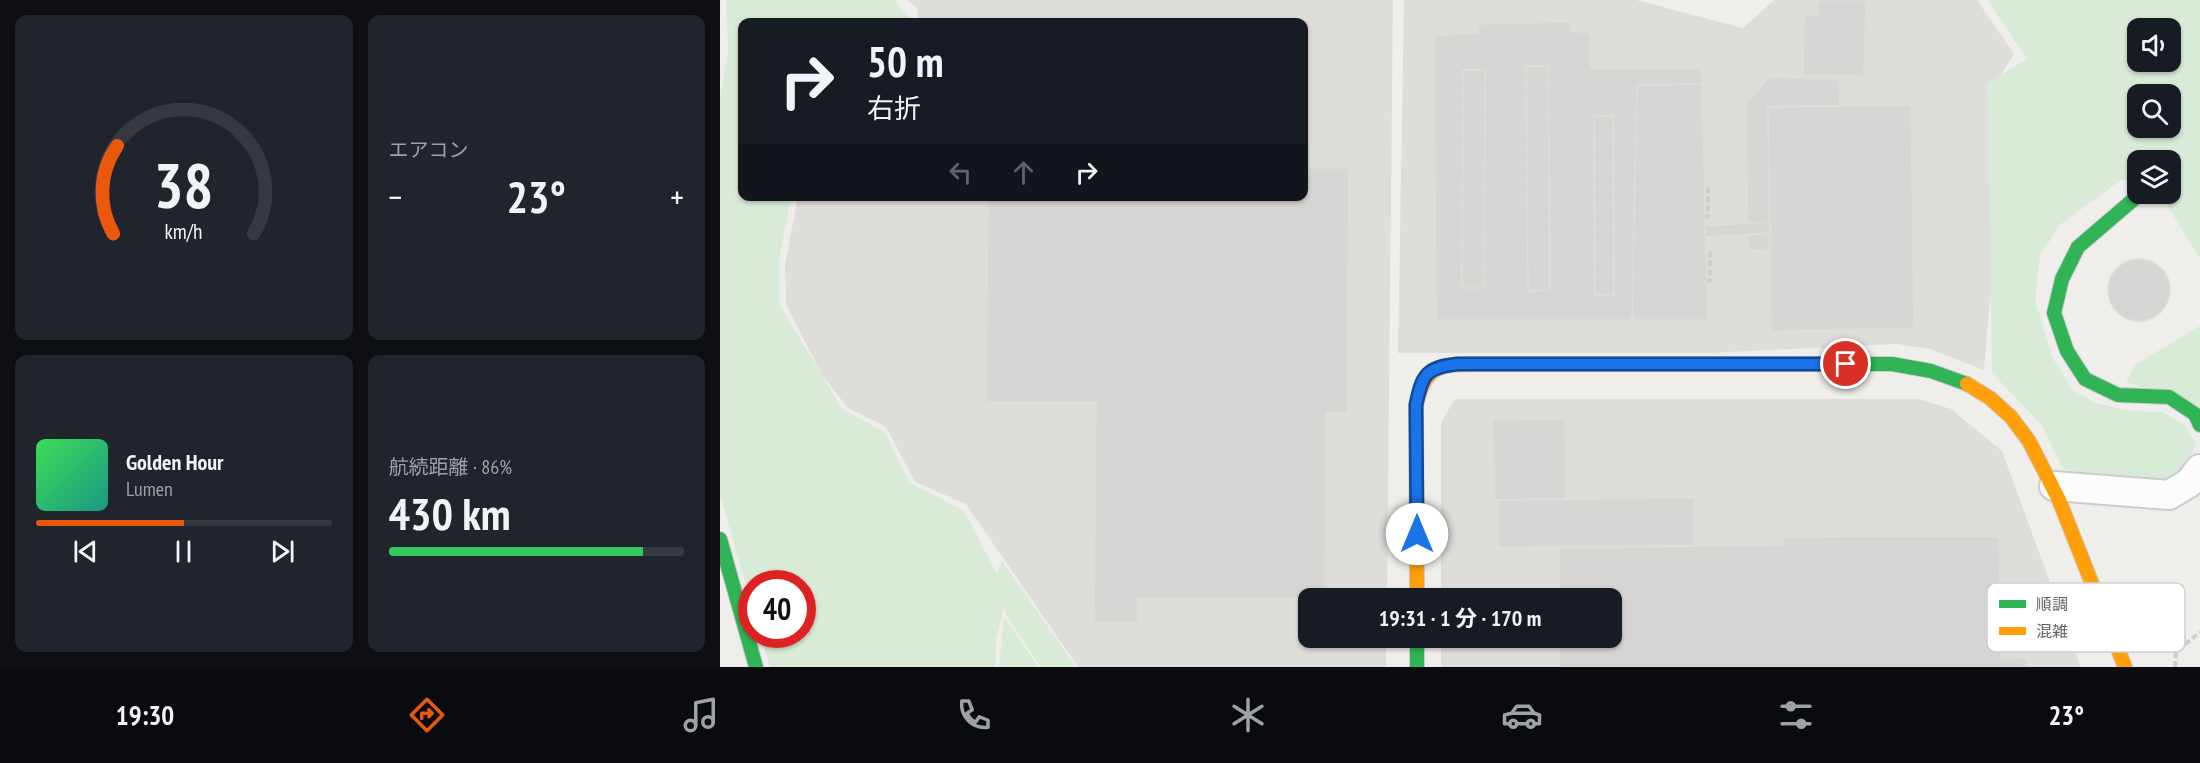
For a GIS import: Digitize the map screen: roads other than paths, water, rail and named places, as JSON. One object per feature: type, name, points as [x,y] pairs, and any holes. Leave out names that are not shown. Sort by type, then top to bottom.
[{"type":"street","points":[[2128,204],[2078,247],[2062,279],[2054,313],[2067,351],[2085,379],[2118,395],[2169,397],[2195,414],[2200,424]]},
{"type":"street","points":[[1417,588],[1416,405],[1420,384],[1428,371],[1444,365],[1892,364],[1935,370],[1961,379],[2007,411],[2025,430],[2054,486],[2092,583]]},
{"type":"street","points":[[2054,486],[2169,495],[2196,483]]},
{"type":"street","points":[[720,539],[756,667]]},
{"type":"street","points":[[1417,648],[1417,667]]},
{"type":"street","points":[[2119,652],[2125,667]]}]
